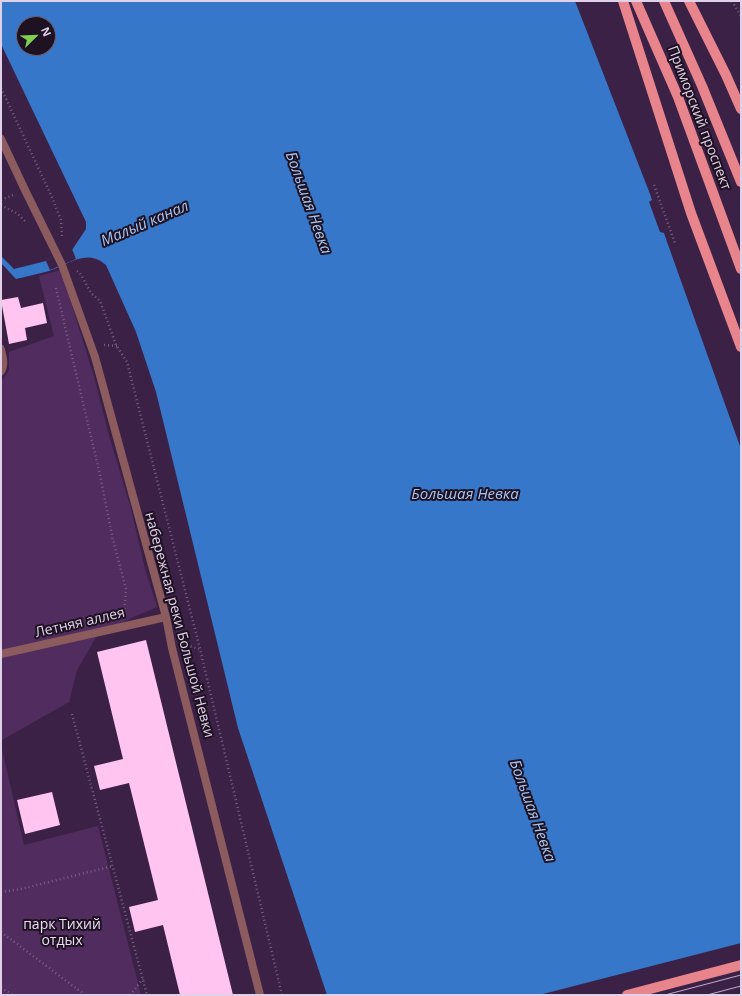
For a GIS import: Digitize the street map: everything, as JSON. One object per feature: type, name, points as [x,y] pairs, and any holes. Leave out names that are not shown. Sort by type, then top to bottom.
[{"type":"main road","points":[[623,1],[691,213],[741,347]]},
{"type":"main road","name":"Приморский проспект","points":[[636,1],[678,97],[741,269]]},
{"type":"main road","name":"Приморский проспект","points":[[664,1],[702,86],[741,182]]},
{"type":"main road","points":[[689,1],[726,75],[741,110]]},
{"type":"main road","points":[[627,995],[741,965]]},
{"type":"street","name":"набережная реки Большой Невки","points":[[1,139],[62,265],[95,357],[166,617],[174,656],[260,995]]},
{"type":"street","name":"Летняя аллея","points":[[1,654],[166,617]]},
{"type":"lane","points":[[1,348],[4,358],[3,369],[1,372]]},
{"type":"path","points":[[732,1],[741,16]]},
{"type":"path","points":[[1,88],[56,207],[61,220],[62,243]]},
{"type":"path","points":[[654,185],[675,244]]},
{"type":"path","points":[[1,200],[17,193]]},
{"type":"path","points":[[1,205],[18,214],[29,225]]},
{"type":"path","points":[[73,270],[80,272],[91,293],[100,301],[116,345],[127,362],[200,649],[282,995]]},
{"type":"path","points":[[55,283],[62,320],[68,334],[113,540],[126,590],[123,626]]},
{"type":"path","points":[[183,644],[200,649]]},
{"type":"path","points":[[72,714],[147,995]]},
{"type":"path","points":[[1,892],[22,889],[113,866]]},
{"type":"path","points":[[1,932],[85,995]]},
{"type":"path","points":[[130,995],[143,979]]},
{"type":"path","points":[[1,988],[13,995]]},
{"type":"green space","points":[[61,270],[94,377],[108,432],[131,509],[145,569],[157,607],[131,618],[96,637],[77,670],[69,702],[2,740],[1,382],[9,370],[9,352],[54,336],[39,276]]},
{"type":"green space","name":"парк Тихий отдых","points":[[1,745],[24,845],[98,826],[141,995],[1,995]]},
{"type":"water","name":"Большая Невка","points":[[1,1],[575,1],[650,194],[652,200],[649,202],[660,232],[664,233],[741,449],[741,995],[327,995],[238,728],[156,392],[136,332],[106,265],[99,260],[92,258],[78,259],[49,271],[16,279],[1,263],[1,256],[14,269],[46,261],[72,250],[86,229],[86,222],[1,44]]},
{"type":"pier","points":[[72,249],[76,259],[50,270],[46,261]]},
{"type":"pier","points":[[741,943],[741,995],[539,995]]},
{"type":"building","points":[[18,297],[21,308],[43,303],[47,323],[25,328],[27,340],[9,344],[1,300]]},
{"type":"building","points":[[146,640],[233,995],[180,995],[163,925],[135,932],[129,907],[158,900],[129,783],[100,790],[94,766],[123,759],[97,652]]},
{"type":"building","points":[[52,792],[60,825],[25,834],[17,800]]},
{"type":"tram line","points":[[665,995],[741,975]]},
{"type":"tram line","points":[[707,995],[741,986]]},
{"type":"water label","name":"Малый канал","points":[[145,224]]}]
